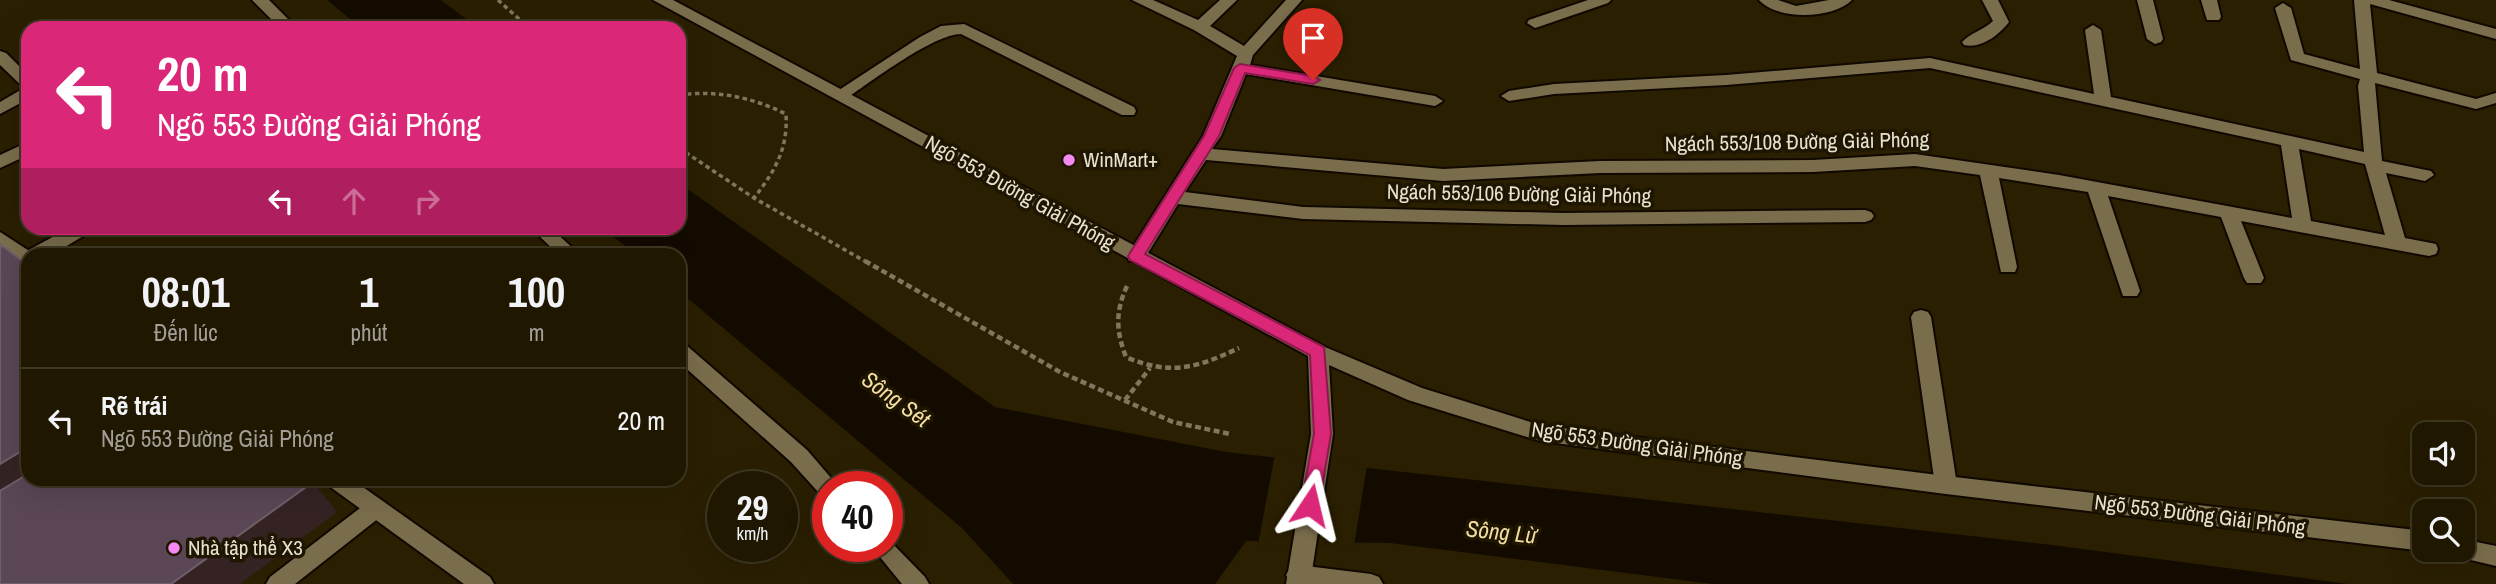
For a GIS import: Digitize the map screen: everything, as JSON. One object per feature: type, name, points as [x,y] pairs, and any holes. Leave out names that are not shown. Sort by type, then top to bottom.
[{"type":"street","points":[[260,0],[282,21]]},
{"type":"street","name":"Ngõ 553 Đường Giải Phóng","points":[[662,0],[1318,352],[1415,394],[1540,433],[1946,485],[2412,540]]},
{"type":"street","points":[[1140,0],[1200,27],[1243,61],[1435,100]]},
{"type":"street","points":[[1200,27],[1229,0]]},
{"type":"street","points":[[1136,256],[1212,136],[1243,61],[1294,0]]},
{"type":"street","points":[[1767,0],[1778,8],[1810,13],[1844,0]]},
{"type":"street","points":[[1970,43],[1989,34],[2001,22],[1990,0]]},
{"type":"street","points":[[2145,0],[2155,39]]},
{"type":"street","points":[[2209,0],[2213,17]]},
{"type":"street","points":[[2362,0],[2369,76],[2366,86],[2374,163],[2397,243]]},
{"type":"street","points":[[2371,0],[2496,34]]},
{"type":"street","points":[[1535,23],[1598,1]]},
{"type":"street","points":[[2283,8],[2297,57],[2476,104],[2496,98]]},
{"type":"street","points":[[841,94],[926,40],[947,29],[964,29],[1128,111]]},
{"type":"street","points":[[2094,30],[2103,99]]},
{"type":"street","points":[[0,56],[21,76]]},
{"type":"street","points":[[1509,96],[1554,89],[1726,80],[1930,63],[2289,141],[2425,175]]},
{"type":"street","points":[[2289,141],[2303,226]]},
{"type":"street","points":[[0,162],[21,152]]},
{"type":"street","name":"Ngách 553/108 Đường Giải Phóng","points":[[1200,154],[1443,175],[1600,167],[1813,166],[1916,160],[2096,188],[2429,249]]},
{"type":"street","points":[[1988,170],[2008,267]]},
{"type":"street","points":[[2096,188],[2130,291]]},
{"type":"street","name":"Ngách 553/106 Đường Giải Phóng","points":[[1173,197],[1303,213],[1563,219],[1865,216]]},
{"type":"street","points":[[48,248],[71,235]]},
{"type":"street","points":[[548,235],[563,248]]},
{"type":"street","points":[[0,238],[21,252]]},
{"type":"street","points":[[1921,317],[1946,485]]},
{"type":"street","points":[[1318,352],[1322,434],[1298,580],[1371,584]]},
{"type":"street","points":[[686,356],[813,471]]},
{"type":"street","points":[[345,486],[482,584]]},
{"type":"street","points":[[278,584],[376,508]]},
{"type":"street","points":[[2475,552],[2496,556]]},
{"type":"street","points":[[897,562],[917,584]]},
{"type":"lane","points":[[0,109],[21,96]]},
{"type":"lane","points":[[2228,212],[2254,278]]},
{"type":"path","points":[[498,0],[521,21]]},
{"type":"path","points":[[686,94],[698,91],[736,95],[786,114],[788,137],[780,164],[754,198]]},
{"type":"path","points":[[686,153],[754,198],[1060,372],[1173,422],[1230,435]]},
{"type":"path","points":[[1130,281],[1118,303],[1115,328],[1126,356],[1150,368],[1179,369],[1216,359],[1243,346]]},
{"type":"path","points":[[1125,400],[1150,368]]},
{"type":"water","points":[[327,0],[441,0],[469,21],[352,21]]},
{"type":"water","points":[[686,188],[995,407],[1226,452],[2052,545],[2348,584],[1713,584],[1390,543],[1246,541],[1215,584],[1013,584],[963,529],[903,479],[903,471],[894,471],[686,297],[686,248],[627,248],[612,235],[686,235]]},
{"type":"pier","points":[[1275,454],[1367,465],[1354,546],[1258,545]]},
{"type":"building","points":[[0,244],[21,260],[21,451],[0,464]]},
{"type":"building","name":"Nhà tập thể X3","points":[[21,478],[21,486],[307,486],[171,584],[0,584],[0,491]]},
{"type":"place","name":"WinMart+","points":[[1069,160]]},
{"type":"place","name":"Nhà tập thể X3","points":[[174,548]]},
{"type":"route","points":[[1310,505],[1322,434],[1318,352],[1136,256],[1212,136],[1240,68],[1313,80]]},
{"type":"water label","name":"Sông Sét","points":[[896,399]]},
{"type":"water label","name":"Sông Lừ","points":[[1501,532]]}]
